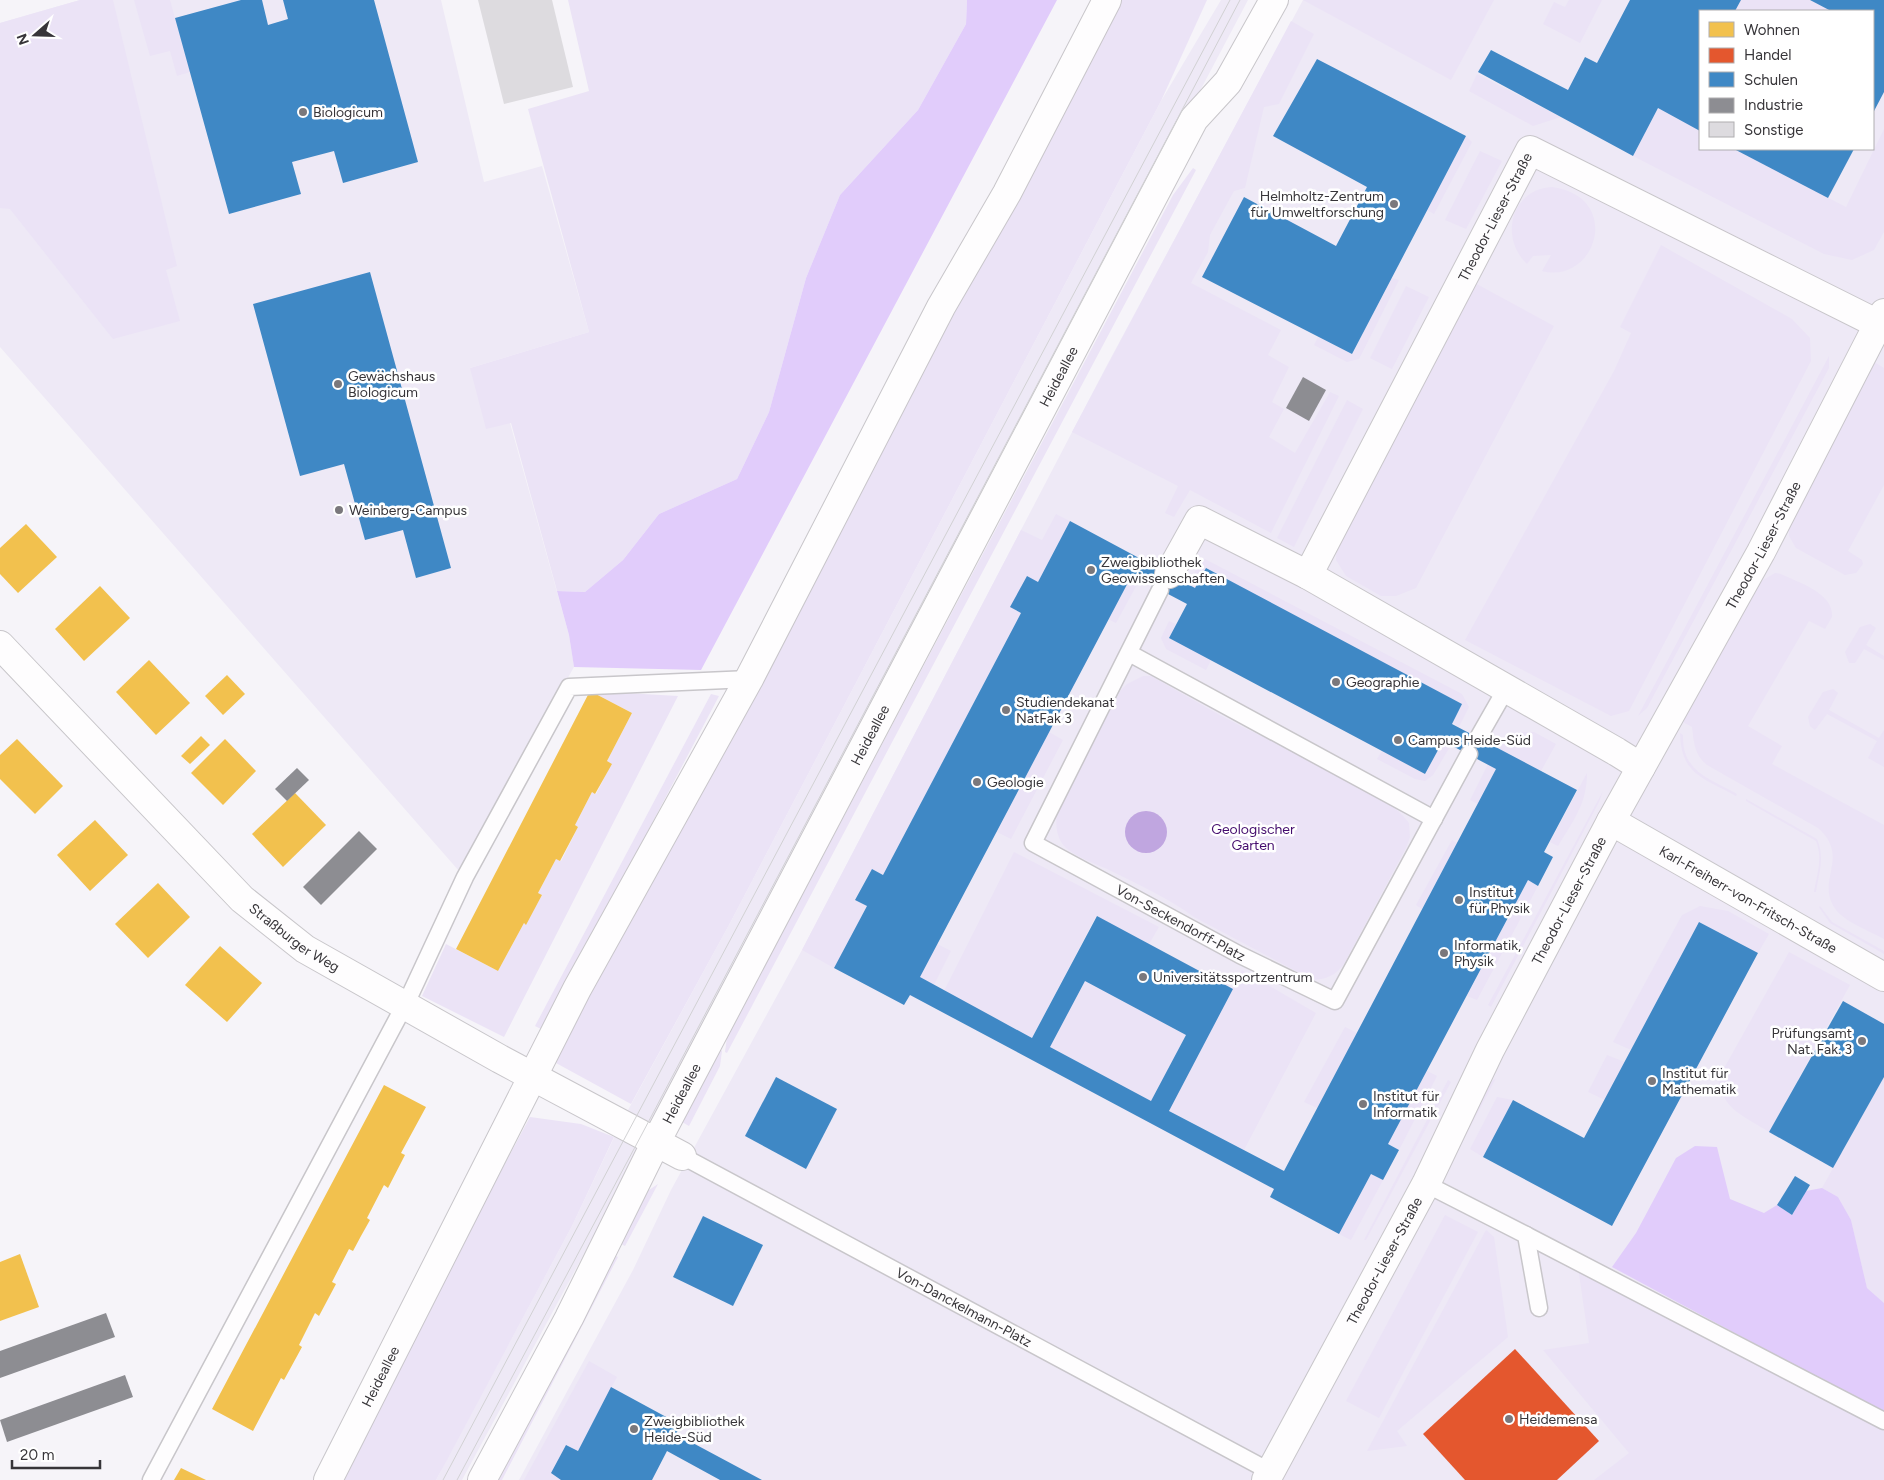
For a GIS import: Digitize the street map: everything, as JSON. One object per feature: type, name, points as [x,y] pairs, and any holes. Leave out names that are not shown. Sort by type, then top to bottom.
[{"type":"street","name":"Heideallee","points":[[328,1480],[577,989],[750,679],[941,306],[1007,193],[1107,0]]},
{"type":"street","name":"Heideallee","points":[[482,1480],[582,1293],[656,1142],[1194,119],[1228,82],[1274,0]]},
{"type":"street","name":"Theodor-Lieser-Straße","points":[[1268,1476],[1426,1184],[1490,1050],[1641,767],[1761,552],[1881,319],[1530,150],[1308,576]]},
{"type":"street","name":"Von-Seckendorff-Platz","points":[[1165,582],[1200,520],[1308,576],[1641,767]]},
{"type":"street","name":"Straßburger Weg","points":[[0,645],[242,899],[305,949],[404,1006],[656,1142]]},
{"type":"street","name":"Karl-Freiherr-von-Fritsch-Straße","points":[[1612,821],[1884,977]]},
{"type":"street","name":"Von-Danckelmann-Platz","points":[[656,1142],[682,1156]]},
{"type":"lane","name":"Von-Seckendorff-Platz","points":[[1165,582],[1033,843],[1240,954],[1335,1002],[1469,754]]},
{"type":"lane","points":[[1129,653],[1434,819]]},
{"type":"lane","points":[[151,1480],[404,1006],[465,877],[569,687],[750,679]]},
{"type":"lane","points":[[1478,738],[1506,689]]},
{"type":"lane","name":"Von-Danckelmann-Platz","points":[[682,1156],[1268,1476]]},
{"type":"lane","points":[[1426,1184],[1884,1421]]},
{"type":"lane","points":[[1526,1235],[1539,1308]]},
{"type":"shaded area","name":"Weinberg-Campus","points":[[80,0],[441,0],[484,182],[542,166],[589,332],[470,368],[510,423],[569,635],[574,667],[459,871],[0,347],[0,23]]},
{"type":"shaded area","points":[[967,0],[1057,0],[701,670],[574,667],[569,635],[557,591],[585,592],[623,560],[659,514],[737,479],[769,412],[806,278],[840,195],[918,110],[966,24]]},
{"type":"shaded area","points":[[1221,0],[1248,0],[647,1137],[462,1480],[436,1480],[572,1226],[621,1123],[729,925],[1161,101]]},
{"type":"shaded area","name":"Campus Heide-Süd","points":[[1303,0],[1884,0],[1884,1480],[519,1480],[633,1270],[671,1190],[802,950],[1106,367]]},
{"type":"shaded area","points":[[1142,811],[1150,811],[1161,817],[1167,832],[1161,847],[1150,853],[1142,853],[1131,847],[1125,836],[1125,828],[1131,817]]},
{"type":"shaded area","points":[[1695,1146],[1717,1147],[1730,1199],[1764,1213],[1777,1205],[1792,1215],[1806,1191],[1822,1188],[1838,1197],[1851,1220],[1867,1288],[1884,1303],[1884,1413],[1612,1267],[1636,1233],[1676,1158]]},
{"type":"green space","points":[[80,0],[113,0],[177,266],[166,270],[180,321],[113,339],[10,209],[0,208],[0,23]]},
{"type":"green space","points":[[134,0],[170,0],[190,72],[177,76],[170,51],[150,56]]},
{"type":"green space","points":[[568,0],[967,0],[966,24],[918,110],[840,195],[806,278],[769,412],[737,479],[659,514],[623,560],[585,592],[557,591],[511,423],[486,429],[470,368],[589,332],[528,109],[589,91]]},
{"type":"green space","points":[[1113,0],[1207,0],[1161,101],[729,925],[631,1104],[556,1063],[559,1045]]},
{"type":"green space","points":[[1303,0],[1494,0],[1451,80]]},
{"type":"green space","points":[[1569,0],[1602,0],[1580,43],[1543,24],[1554,2],[1565,7]]},
{"type":"green space","points":[[1741,0],[1810,0],[1829,10],[1736,10]]},
{"type":"green space","points":[[1291,21],[1314,34],[1279,104],[1264,107],[1245,188],[1234,191],[1210,235],[1208,252],[1191,283],[1281,330],[1268,355],[1289,367],[1272,402],[1284,409],[1269,437],[1295,453],[1330,392],[1339,396],[1271,533],[1190,490],[1174,517],[1165,513],[1178,486],[1072,432]]},
{"type":"green space","points":[[1477,74],[1561,117],[1533,126],[1469,91]]},
{"type":"green space","points":[[1658,108],[1699,130],[1699,150],[1736,150],[1846,207],[1884,129],[1884,232],[1874,250],[1852,260],[1824,254],[1633,156]]},
{"type":"green space","points":[[1466,136],[1472,142],[1434,214],[1427,210]]},
{"type":"green space","points":[[1480,151],[1502,161],[1466,229],[1445,220]]},
{"type":"green space","points":[[1193,168],[1196,170],[727,1053],[725,1052],[727,1037],[1173,195]]},
{"type":"green space","points":[[1552,187],[1574,194],[1588,206],[1595,222],[1594,238],[1588,253],[1576,265],[1561,272],[1542,271],[1551,255],[1533,256],[1527,264],[1518,253],[1513,241],[1514,216],[1519,205],[1527,196],[1538,190]]},
{"type":"green space","points":[[1661,245],[1792,319],[1810,338],[1811,361],[1629,711],[1611,716],[1465,640],[1614,371],[1631,333],[1620,327]]},
{"type":"green space","points":[[1392,278],[1399,280],[1359,359],[1347,362],[1314,345],[1318,337],[1352,354]]},
{"type":"green space","points":[[1473,282],[1554,326],[1416,588],[1396,596],[1381,596],[1346,576],[1336,560],[1337,541]]},
{"type":"green space","points":[[1406,286],[1429,297],[1392,369],[1370,358]]},
{"type":"green space","points":[[1829,356],[1829,368],[1647,708],[1638,716]]},
{"type":"green space","points":[[1874,362],[1884,368],[1884,485],[1848,551],[1862,560],[1863,564],[1856,573],[1845,575],[1796,548],[1789,536],[1789,521]]},
{"type":"green space","points":[[1347,400],[1363,409],[1294,547],[1277,538]]},
{"type":"green space","points":[[1056,514],[1070,521],[1038,582],[1011,607],[1021,613],[883,875],[871,870],[855,899],[867,906],[834,968],[802,950],[1021,530],[1042,540]]},
{"type":"green space","points":[[1205,559],[1462,694],[1469,707],[1459,727],[1206,568],[1195,588],[1188,584],[1201,561]]},
{"type":"green space","points":[[1775,573],[1806,585],[1821,595],[1831,609],[1832,617],[1825,629],[1809,621],[1748,726],[1782,746],[1772,764],[1884,825],[1884,939],[1853,923],[1837,911],[1831,900],[1829,890],[1833,860],[1832,850],[1828,839],[1818,828],[1707,765],[1697,752],[1692,727],[1683,722],[1758,583]]},
{"type":"green space","points":[[1132,575],[1140,579],[1116,623],[1108,619]]},
{"type":"green space","points":[[1169,621],[1176,624],[1169,638],[1211,660],[1206,670],[1166,649],[1161,638]]},
{"type":"green space","points":[[1870,624],[1876,628],[1866,645],[1884,656],[1884,660],[1864,649],[1855,663],[1849,663],[1845,652],[1860,627]]},
{"type":"green space","name":"Geologischer Garten","points":[[1143,676],[1151,676],[1237,724],[1343,775],[1383,799],[1409,823],[1410,837],[1406,848],[1344,964],[1334,974],[1323,979],[1313,980],[1194,917],[1152,891],[1080,857],[1062,844],[1057,829],[1058,808],[1121,690],[1127,684]]},
{"type":"green space","points":[[1833,689],[1838,693],[1829,710],[1879,738],[1884,730],[1884,767],[1868,758],[1877,741],[1827,714],[1815,730],[1810,726],[1808,717],[1823,692]]},
{"type":"green space","points":[[590,691],[678,696],[504,1037],[422,996],[446,944],[498,971],[524,923],[526,924],[542,895],[538,893],[556,859],[561,861],[578,827],[575,825],[592,792],[596,794],[611,764],[607,761],[632,713]]},
{"type":"green space","points":[[711,694],[719,696],[543,1030],[535,1026]]},
{"type":"green space","points":[[1049,732],[1063,740],[1011,839],[997,832]]},
{"type":"green space","points":[[1534,732],[1556,744],[1541,771],[1499,749],[1510,734]]},
{"type":"green space","points":[[1680,733],[1683,735],[1684,748],[1692,766],[1707,778],[1737,794],[1736,796],[1696,774],[1685,758],[1681,747]]},
{"type":"green space","points":[[1443,741],[1451,745],[1433,775],[1425,781],[1415,779],[1377,759],[1382,751],[1425,774]]},
{"type":"green space","points":[[1488,764],[1496,769],[1478,804],[1470,800]]},
{"type":"green space","points":[[1587,773],[1582,803],[1558,846],[1550,842]]},
{"type":"green space","points":[[1603,791],[1599,802],[1491,1007],[1488,1005]]},
{"type":"green space","points":[[1746,799],[1817,839],[1821,859],[1816,892],[1814,892],[1819,854],[1816,841],[1746,801]]},
{"type":"green space","points":[[1452,840],[1457,843],[1422,909],[1416,905]]},
{"type":"green space","points":[[1014,852],[1159,927],[1149,944],[1096,916],[1032,1038],[944,991]]},
{"type":"green space","points":[[1528,880],[1538,886],[1477,1000],[1467,996]]},
{"type":"green space","points":[[1700,906],[1728,911],[1769,934],[1758,953],[1699,922],[1631,1050],[1613,1042],[1682,915]]},
{"type":"green space","points":[[1820,906],[1832,922],[1884,951],[1884,954],[1830,923]]},
{"type":"green space","points":[[937,944],[951,951],[934,985],[920,977]]},
{"type":"green space","points":[[1789,952],[1850,985],[1769,1132],[1743,1116],[1730,1105],[1721,1090],[1718,1079]]},
{"type":"green space","points":[[1242,970],[1316,1013],[1244,1150],[1169,1111]]},
{"type":"green space","points":[[1085,981],[1186,1035],[1151,1101],[1050,1047]]},
{"type":"green space","points":[[1345,1027],[1357,1033],[1317,1108],[1304,1102]]},
{"type":"green space","points":[[720,1049],[722,1051],[720,1066],[689,1126],[682,1122]]},
{"type":"green space","points":[[1607,1055],[1625,1062],[1605,1100],[1588,1092]]},
{"type":"green space","points":[[1427,1071],[1437,1076],[1399,1150],[1388,1144]]},
{"type":"green space","points":[[1884,1077],[1884,1303],[1867,1288],[1851,1220],[1838,1197],[1822,1188]]},
{"type":"green space","points":[[1496,1078],[1443,1179],[1441,1178],[1491,1082]]},
{"type":"green space","points":[[1448,1080],[1451,1082],[1366,1240],[1364,1240]]},
{"type":"green space","points":[[1497,1097],[1513,1100],[1483,1157],[1470,1149]]},
{"type":"green space","points":[[530,1117],[581,1124],[614,1137],[572,1226],[446,1462],[436,1480],[335,1480]]},
{"type":"green space","points":[[1371,1174],[1383,1180],[1351,1240],[1339,1234]]},
{"type":"green space","points":[[658,1184],[625,1246],[617,1242],[646,1192]]},
{"type":"green space","points":[[1445,1215],[1478,1232],[1379,1418],[1346,1401]]},
{"type":"green space","points":[[1486,1230],[1494,1237],[1508,1337],[1397,1431],[1407,1446],[1367,1451]]},
{"type":"green space","points":[[612,1254],[618,1257],[502,1480],[494,1480]]},
{"type":"green space","points":[[1578,1267],[1884,1429],[1884,1480],[1594,1480],[1629,1453],[1543,1350],[1589,1343]]},
{"type":"green space","points":[[589,1361],[617,1377],[578,1451],[566,1445],[551,1473],[561,1480],[524,1480]]},
{"type":"building: Wohnen","points":[[26,524],[57,557],[18,593],[0,574],[0,548]]},
{"type":"building: Wohnen","points":[[100,586],[130,618],[84,661],[55,629]]},
{"type":"building: Wohnen","points":[[149,660],[190,703],[156,735],[116,692]]},
{"type":"building: Wohnen","points":[[227,675],[245,694],[223,715],[205,696]]},
{"type":"building: Wohnen","points":[[590,691],[632,713],[607,761],[612,764],[595,794],[592,792],[575,825],[578,827],[560,861],[556,859],[538,893],[542,895],[526,925],[524,923],[498,971],[456,949]]},
{"type":"building: Wohnen","points":[[201,736],[210,745],[190,764],[181,756]]},
{"type":"building: Wohnen","points":[[17,739],[63,786],[35,814],[0,779],[0,755]]},
{"type":"building: Wohnen","points":[[225,739],[256,771],[223,805],[191,773]]},
{"type":"building: Wohnen","points":[[295,793],[326,825],[283,867],[252,834]]},
{"type":"building: Wohnen","points":[[95,820],[128,855],[90,891],[57,855]]},
{"type":"building: Wohnen","points":[[158,883],[190,917],[148,958],[115,924]]},
{"type":"building: Wohnen","points":[[220,946],[262,983],[227,1022],[185,985]]},
{"type":"building: Wohnen","points":[[384,1085],[426,1107],[401,1153],[405,1155],[388,1188],[384,1185],[367,1218],[370,1220],[353,1251],[349,1249],[332,1282],[336,1284],[319,1316],[315,1313],[299,1345],[302,1347],[284,1380],[281,1378],[253,1431],[212,1409]]},
{"type":"building: Wohnen","points":[[20,1254],[39,1307],[0,1321],[0,1262]]},
{"type":"building: Wohnen","points":[[181,1468],[206,1480],[174,1480]]},
{"type":"building: Handel","name":"Heidemensa","points":[[1515,1349],[1599,1441],[1557,1480],[1465,1480],[1423,1434]]},
{"type":"building: Schulen","name":"Biologicum","points":[[241,0],[262,0],[268,25],[288,19],[283,0],[374,0],[418,162],[343,183],[334,151],[292,162],[301,194],[229,214],[175,18]]},
{"type":"building: Schulen","points":[[1630,0],[1741,0],[1736,10],[1699,10],[1699,130],[1658,108],[1633,156],[1478,72],[1491,50],[1568,90],[1585,57],[1597,63]]},
{"type":"building: Schulen","points":[[1810,0],[1884,0],[1884,92],[1874,111],[1874,10],[1829,10]]},
{"type":"building: Schulen","name":"Helmholtz-Zentrum für Umweltforschung","points":[[1317,59],[1466,136],[1352,354],[1202,277],[1244,197],[1336,246],[1367,187],[1273,136]]},
{"type":"building: Schulen","points":[[1736,150],[1853,150],[1828,198]]},
{"type":"building: Schulen","name":"Gewächshaus Biologicum","points":[[370,272],[451,568],[416,578],[403,530],[365,540],[344,464],[300,476],[253,304]]},
{"type":"building: Schulen","points":[[1070,521],[1195,588],[1206,568],[1462,704],[1452,724],[1577,790],[1544,852],[1553,857],[1538,886],[1528,880],[1388,1144],[1399,1150],[1383,1180],[1371,1174],[1339,1234],[1270,1197],[1274,1189],[910,995],[904,1005],[834,968],[867,906],[855,900],[872,869],[883,875],[1021,613],[1010,607],[1027,576],[1038,582]],"holes":[[[1132,575],[1187,604],[1169,638],[1425,774],[1443,741],[1496,769],[1284,1171],[1169,1111],[1233,989],[1097,916],[1032,1038],[920,977]],[[1085,981],[1186,1035],[1151,1101],[1050,1047]]]},
{"type":"building: Schulen","name":"Institut für Mathematik","points":[[1699,922],[1758,953],[1612,1226],[1483,1157],[1513,1100],[1584,1138]]},
{"type":"building: Schulen","points":[[1843,1001],[1884,1024],[1884,1077],[1833,1168],[1769,1132]]},
{"type":"building: Schulen","points":[[776,1077],[837,1109],[806,1169],[745,1136]]},
{"type":"building: Schulen","points":[[1795,1176],[1810,1185],[1792,1215],[1777,1205]]},
{"type":"building: Schulen","points":[[703,1216],[763,1245],[733,1306],[673,1277]]},
{"type":"building: Schulen","name":"Zweigbibliothek Heide-Süd","points":[[611,1387],[681,1425],[676,1434],[762,1480],[720,1480],[667,1451],[652,1480],[561,1480],[551,1473],[566,1445],[578,1451]]},
{"type":"building: Industrie","points":[[1303,377],[1326,390],[1309,421],[1286,408]]},
{"type":"building: Industrie","points":[[297,768],[309,780],[287,801],[275,789]]},
{"type":"building: Industrie","points":[[359,831],[377,849],[321,905],[303,887]]},
{"type":"building: Industrie","points":[[106,1313],[115,1337],[0,1378],[0,1351]]},
{"type":"building: Industrie","points":[[125,1375],[133,1397],[7,1442],[0,1420]]},
{"type":"building: Sonstige","points":[[478,0],[552,0],[573,87],[504,104]]},
{"type":"tram line","points":[[443,1480],[1230,0]]},
{"type":"tram line","points":[[457,1480],[642,1134],[1240,0]]},
{"type":"place","name":"Biologicum","points":[[303,112]]},
{"type":"place","name":"Helmholtz-Zentrum für Umweltforschung","points":[[1394,204]]},
{"type":"place","name":"Gewächshaus Biologicum","points":[[338,384]]},
{"type":"place","name":"Weinberg-Campus","points":[[339,510]]},
{"type":"place","name":"Zweigbibliothek Geowissenschaften","points":[[1091,570]]},
{"type":"place","name":"Geographie","points":[[1336,682]]},
{"type":"place","name":"Studiendekanat NatFak 3","points":[[1006,710]]},
{"type":"place","name":"Campus Heide-Süd","points":[[1398,740]]},
{"type":"place","name":"Geologie","points":[[977,782]]},
{"type":"place","name":"Institut für Physik","points":[[1459,900]]},
{"type":"place","name":"Informatik, Physik","points":[[1444,953]]},
{"type":"place","name":"Universitätssportzentrum","points":[[1143,977]]},
{"type":"place","name":"Prüfungsamt Nat. Fak. 3","points":[[1862,1041]]},
{"type":"place","name":"Institut für Mathematik","points":[[1652,1081]]},
{"type":"place","name":"Institut für Informatik","points":[[1363,1104]]},
{"type":"place","name":"Heidemensa","points":[[1509,1419]]},
{"type":"place","name":"Zweigbibliothek Heide-Süd","points":[[634,1429]]}]
